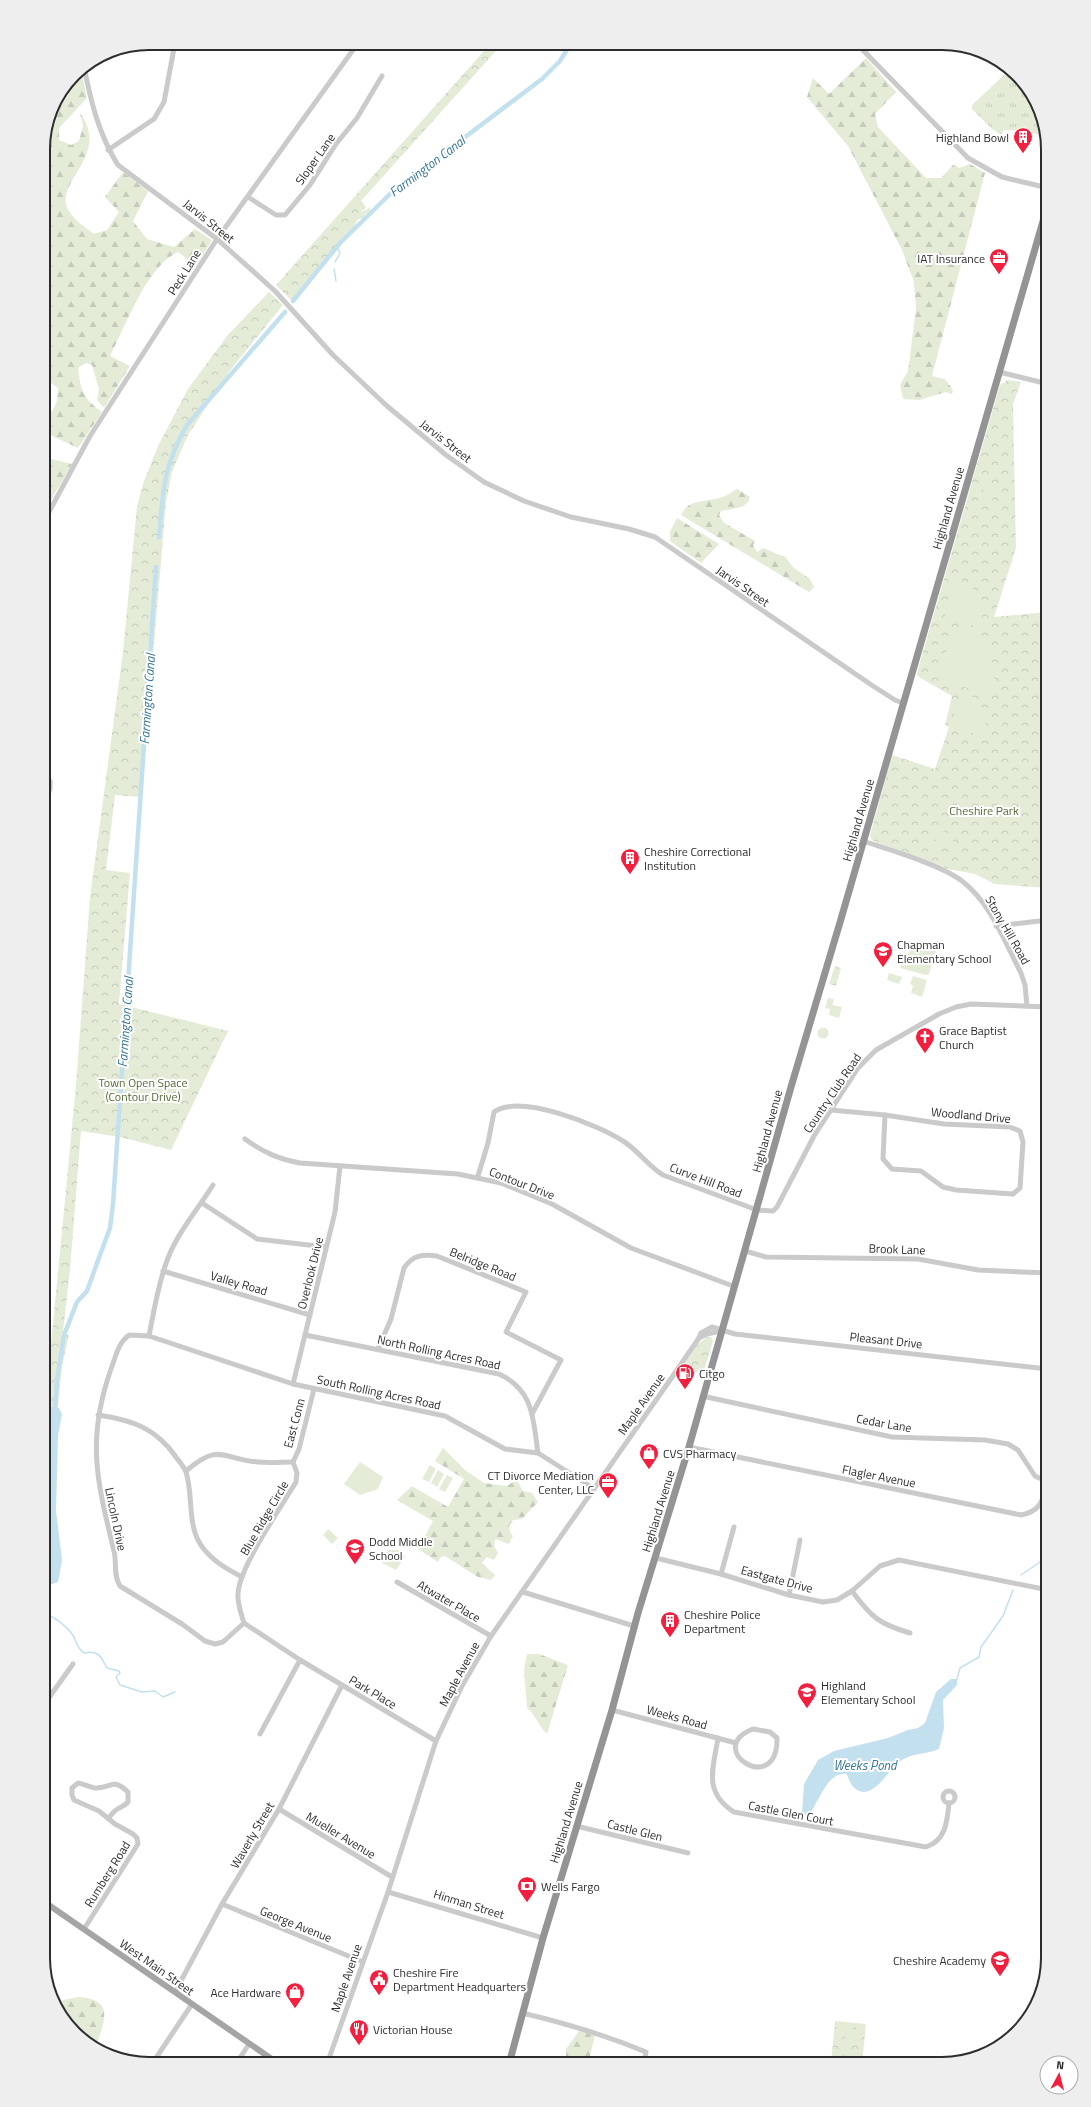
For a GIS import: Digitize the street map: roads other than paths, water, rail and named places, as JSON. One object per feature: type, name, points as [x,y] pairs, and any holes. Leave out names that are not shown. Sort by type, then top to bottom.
[{"type":"highway","name":"Highland Avenue","points":[[511,2057],[543,1938],[612,1710],[634,1626],[689,1447],[733,1286],[757,1210],[790,1086],[863,841],[1041,228]]},
{"type":"main road","name":"West Main Street","points":[[50,1907],[268,2057]]},
{"type":"street","points":[[108,150],[154,119],[164,102],[174,50]]},
{"type":"street","name":"Peck Lane","points":[[50,510],[90,436],[217,239],[353,50]]},
{"type":"street","points":[[863,50],[968,158],[1002,177],[1041,186]]},
{"type":"street","name":"Jarvis Street","points":[[85,73],[98,127],[108,150],[118,165],[217,239],[276,290],[333,355],[387,406],[446,455],[484,482],[524,501],[571,517],[629,529],[655,537],[873,686],[895,700],[903,703]]},
{"type":"street","name":"Sloper Lane","points":[[248,197],[276,216],[285,215],[310,185],[336,144],[357,118],[382,76]]},
{"type":"street","points":[[999,372],[1041,382]]},
{"type":"street","points":[[50,781],[50,789]]},
{"type":"street","name":"Stony Hill Road","points":[[863,841],[958,878],[979,898],[1022,973],[1027,1006]]},
{"type":"street","points":[[996,926],[1041,921]]},
{"type":"street","name":"Country Club Road","points":[[757,1210],[773,1211],[777,1207],[814,1136],[858,1068],[870,1054],[883,1045],[956,1006],[971,1004],[1041,1007]]},
{"type":"street","name":"Curve Hill Road","points":[[478,1176],[488,1143],[494,1112],[500,1107],[509,1106],[559,1113],[580,1119],[625,1142],[654,1169],[663,1175],[757,1210]]},
{"type":"street","name":"Woodland Drive","points":[[831,1110],[885,1116],[944,1124],[1010,1127],[1020,1131],[1023,1142],[1020,1188],[1013,1194],[956,1190],[943,1187],[922,1171],[892,1169],[883,1159],[885,1116]]},
{"type":"street","name":"Contour Drive","points":[[245,1139],[261,1150],[279,1159],[300,1163],[478,1176],[502,1183],[552,1204],[610,1238],[632,1248],[733,1286]]},
{"type":"street","name":"Overlook Drive","points":[[293,1384],[335,1212],[340,1166]]},
{"type":"street","points":[[149,1336],[163,1271],[168,1258],[179,1237],[214,1185]]},
{"type":"street","points":[[202,1203],[257,1239],[326,1247]]},
{"type":"street","name":"Brook Lane","points":[[745,1251],[766,1257],[918,1259],[978,1270],[1041,1273]]},
{"type":"street","name":"Belridge Road","points":[[378,1349],[391,1319],[404,1268],[416,1256],[426,1254],[437,1256],[526,1292],[506,1332],[561,1360],[532,1414]]},
{"type":"street","name":"Valley Road","points":[[163,1271],[310,1315]]},
{"type":"street","name":"Maple Avenue","points":[[329,2057],[388,1892],[436,1741],[462,1686],[491,1636],[699,1338],[710,1333],[721,1331]]},
{"type":"street","name":"Pleasant Drive","points":[[721,1331],[1041,1368]]},
{"type":"street","name":"Lincoln Drive","points":[[149,1336],[129,1335],[121,1341],[106,1384],[98,1415],[96,1469],[100,1493],[115,1553],[116,1579],[120,1586],[205,1640],[215,1644],[223,1642],[244,1623]]},
{"type":"street","name":"North Rolling Acres Road","points":[[305,1335],[499,1374],[512,1380],[522,1389],[532,1414],[538,1453]]},
{"type":"street","name":"South Rolling Acres Road","points":[[149,1336],[293,1384],[432,1412],[445,1416],[505,1449],[538,1453],[593,1488]]},
{"type":"street","name":"East Conn","points":[[293,1462],[299,1449],[314,1389]]},
{"type":"street","name":"Cedar Lane","points":[[702,1396],[892,1437],[985,1440],[1008,1444],[1018,1450],[1035,1476],[1041,1479]]},
{"type":"street","points":[[98,1415],[124,1419],[145,1428],[170,1448],[186,1471],[191,1518],[196,1534],[203,1548],[219,1564],[242,1577]]},
{"type":"street","name":"Flagler Avenue","points":[[689,1447],[1021,1515],[1032,1513],[1041,1502]]},
{"type":"street","name":"Blue Ridge Circle","points":[[186,1471],[202,1457],[214,1454],[258,1462],[293,1462],[297,1473],[296,1482],[259,1544],[242,1577],[238,1593],[239,1609],[244,1623]]},
{"type":"street","points":[[721,1574],[734,1526]]},
{"type":"street","points":[[789,1595],[800,1540]]},
{"type":"street","name":"Eastgate Drive","points":[[656,1558],[721,1574],[789,1595],[823,1602],[837,1600],[852,1591],[880,1566],[899,1560],[1041,1589]]},
{"type":"street","name":"Atwater Place","points":[[397,1582],[491,1636]]},
{"type":"street","points":[[852,1591],[869,1613],[887,1626],[910,1633]]},
{"type":"street","points":[[523,1592],[634,1626]]},
{"type":"street","name":"Park Place","points":[[244,1623],[342,1686],[436,1741]]},
{"type":"street","points":[[260,1734],[300,1660]]},
{"type":"street","points":[[50,1696],[73,1664]]},
{"type":"street","name":"Waverly Street","points":[[175,1992],[222,1904],[279,1809],[342,1686]]},
{"type":"street","name":"Weeks Road","points":[[612,1710],[736,1743]]},
{"type":"street","points":[[762,1729],[770,1732],[777,1738],[777,1750],[771,1760],[758,1768],[750,1767],[743,1764],[738,1758],[736,1743],[740,1736],[753,1730],[762,1729]]},
{"type":"street","name":"Castle Glen Court","points":[[718,1738],[712,1778],[714,1791],[723,1805],[734,1812],[870,1839],[926,1847],[933,1845],[941,1837],[946,1826],[949,1803]]},
{"type":"street","name":"Rumberg Road","points":[[84,1929],[136,1850],[138,1844],[137,1838],[133,1834],[115,1824],[99,1811],[74,1800],[72,1788],[78,1783],[98,1788],[112,1784],[122,1786],[128,1792],[128,1802],[125,1806],[117,1808],[109,1818]]},
{"type":"street","name":"Mueller Avenue","points":[[279,1809],[392,1877]]},
{"type":"street","name":"Castle Glen","points":[[576,1826],[688,1853]]},
{"type":"street","name":"Hinman Street","points":[[388,1892],[543,1938]]},
{"type":"street","name":"George Avenue","points":[[222,1904],[363,1962]]},
{"type":"street","points":[[157,2057],[192,2004]]},
{"type":"street","points":[[522,2013],[598,2033],[646,2052],[645,2057]]},
{"type":"street","points":[[241,2057],[249,2044]]},
{"type":"water","points":[[51,1407],[59,1408],[62,1414],[58,1435],[56,1511],[62,1560],[58,1582],[50,1585]]},
{"type":"water","name":"Weeks Pond","points":[[951,1679],[957,1679],[957,1685],[943,1700],[944,1728],[939,1749],[913,1755],[901,1761],[878,1785],[869,1791],[864,1792],[856,1790],[848,1779],[847,1774],[840,1774],[834,1777],[824,1789],[808,1816],[802,1814],[804,1784],[818,1760],[834,1751],[888,1738],[908,1730],[918,1728],[925,1723],[936,1692]]},
{"type":"waterway","name":"Farmington Canal","points":[[293,301],[340,243],[391,193],[542,79],[560,61],[567,50]]},
{"type":"waterway","points":[[335,262],[340,253],[337,247]]},
{"type":"waterway","points":[[334,269],[336,281]]},
{"type":"waterway","name":"Farmington Canal","points":[[159,537],[163,493],[169,467],[173,453],[187,425],[285,312]]},
{"type":"waterway","name":"Farmington Canal","points":[[55,1412],[57,1380],[64,1335],[77,1302],[87,1291],[110,1228],[113,1204],[156,567]]},
{"type":"waterway","points":[[1021,1575],[1040,1562],[1041,1559]]},
{"type":"waterway","points":[[957,1679],[960,1668],[979,1657],[981,1647],[1003,1616],[1013,1590]]},
{"type":"waterway","points":[[50,1616],[60,1622],[71,1633],[84,1653],[96,1653],[101,1657],[107,1668],[119,1671],[120,1673],[116,1677],[120,1685],[142,1692],[155,1691],[163,1697],[175,1692]]},
{"type":"place","name":"Highland Bowl","points":[[1023,154]]},
{"type":"place","name":"IAT Insurance","points":[[999,275]]},
{"type":"place","name":"Cheshire Correctional Institution","points":[[630,875]]},
{"type":"place","name":"Chapman Elementary School","points":[[883,968]]},
{"type":"place","name":"Grace Baptist Church","points":[[925,1054]]},
{"type":"place","name":"Citgo","points":[[685,1390]]},
{"type":"place","name":"CVS Pharmacy","points":[[649,1470]]},
{"type":"place","name":"CT Divorce Mediation Center, LLC","points":[[608,1499]]},
{"type":"place","name":"Dodd Middle School","points":[[355,1565]]},
{"type":"place","name":"Cheshire Police Department","points":[[670,1638]]},
{"type":"place","name":"Highland Elementary School","points":[[807,1709]]},
{"type":"place","name":"Wells Fargo","points":[[527,1903]]},
{"type":"place","name":"Cheshire Academy","points":[[1000,1977]]},
{"type":"place","name":"Cheshire Fire Department Headquarters","points":[[379,1996]]},
{"type":"place","name":"Ace Hardware","points":[[295,2009]]},
{"type":"place","name":"Victorian House","points":[[359,2046]]},
{"type":"park label","name":"Cheshire Park","points":[[984,810]]},
{"type":"park label","name":"Town Open Space (Contour Drive)","points":[[143,1089]]}]
